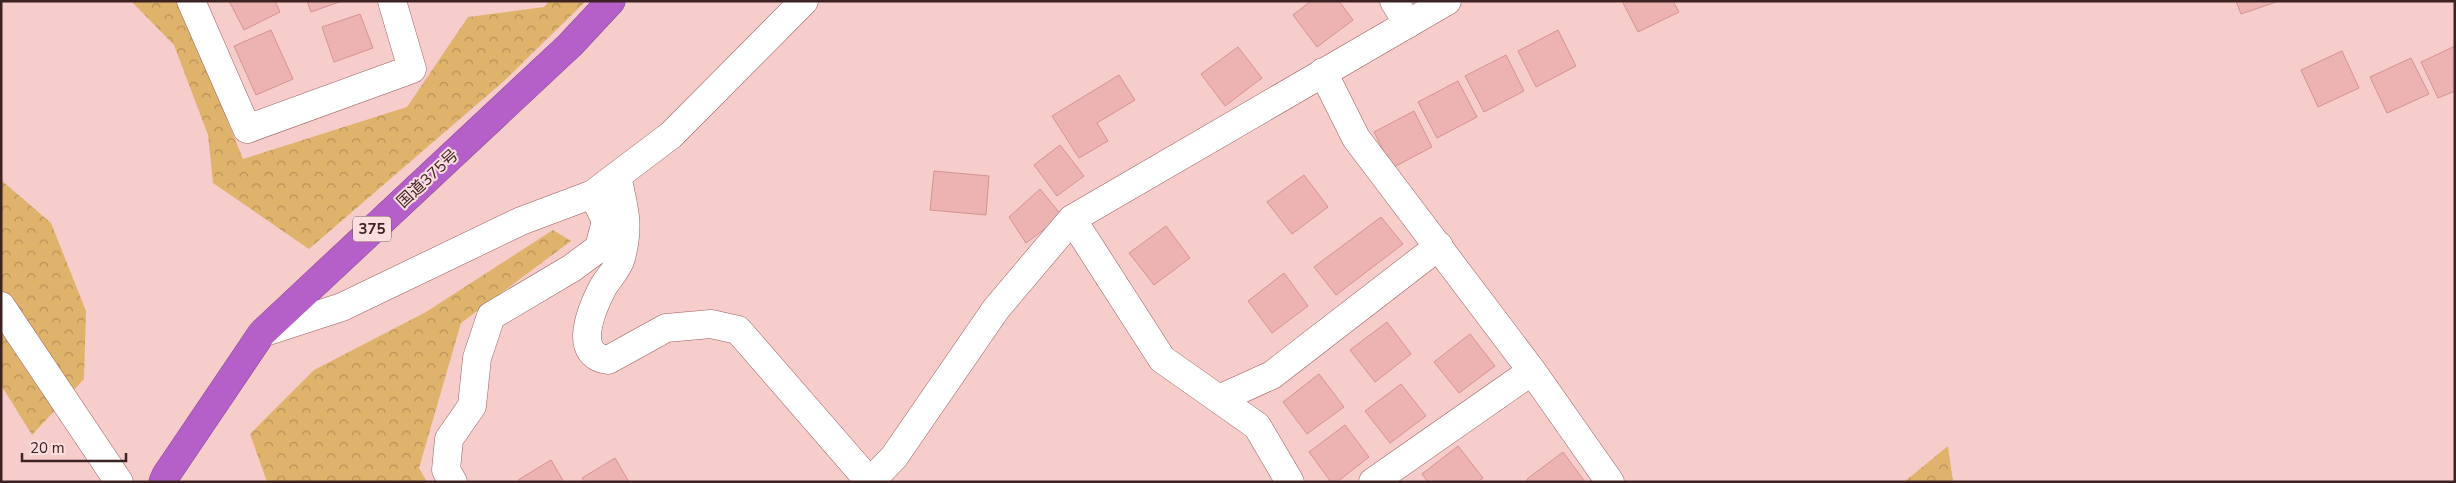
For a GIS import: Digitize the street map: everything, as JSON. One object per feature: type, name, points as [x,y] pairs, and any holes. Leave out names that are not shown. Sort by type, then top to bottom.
[{"type":"highway","name":"国道375号","points":[[163,482],[262,333],[570,45],[611,1]]},
{"type":"street","points":[[191,1],[247,129],[412,69],[392,1]]},
{"type":"street","points":[[262,333],[342,308],[521,220],[593,194],[671,135],[804,1]]},
{"type":"street","points":[[1394,1],[1408,24]]},
{"type":"street","points":[[617,176],[627,222],[620,260],[603,288],[585,332],[590,348],[600,359],[608,360],[666,328],[711,324],[738,330],[870,482],[894,457],[996,309],[1072,219],[1447,1]]},
{"type":"street","points":[[1323,72],[1356,138],[1532,371],[1610,482]]},
{"type":"street","points":[[453,482],[446,470],[449,439],[472,406],[477,358],[491,316],[572,268],[599,248],[606,221],[593,194]]},
{"type":"street","points":[[1072,219],[1162,359],[1257,426],[1290,482]]},
{"type":"street","points":[[1219,399],[1272,375],[1439,246]]},
{"type":"street","points":[[1,306],[119,482]]},
{"type":"street","points":[[1374,482],[1532,371]]},
{"type":"green space","points":[[131,1],[179,1],[243,159],[407,107],[468,17],[544,7],[549,1],[586,1],[504,81],[309,249],[213,183],[208,135],[174,45]]},
{"type":"green space","points":[[1,180],[51,223],[86,311],[84,379],[32,435],[1,385]]},
{"type":"green space","points":[[553,230],[571,241],[461,323],[419,468],[427,482],[267,482],[250,434],[314,370],[426,312]]},
{"type":"green space","points":[[1948,446],[1953,482],[1904,482]]},
{"type":"building","points":[[229,1],[275,1],[280,12],[244,30]]},
{"type":"building","points":[[307,1],[342,1],[311,12]]},
{"type":"building","points":[[1311,1],[1339,1],[1353,20],[1317,47],[1293,15]]},
{"type":"building","points":[[1622,1],[1673,1],[1679,12],[1638,32]]},
{"type":"building","points":[[2236,1],[2279,1],[2241,14]]},
{"type":"building","points":[[360,14],[373,48],[334,62],[322,27]]},
{"type":"building","points":[[271,30],[293,79],[256,95],[234,46]]},
{"type":"building","points":[[1558,30],[1576,66],[1536,87],[1518,51]]},
{"type":"building","points":[[2455,46],[2455,91],[2438,98],[2421,62]]},
{"type":"building","points":[[1238,47],[1262,78],[1225,106],[1201,74]]},
{"type":"building","points":[[2342,51],[2359,88],[2318,107],[2301,70]]},
{"type":"building","points":[[1506,55],[1524,91],[1484,112],[1465,76]]},
{"type":"building","points":[[2411,58],[2429,94],[2387,113],[2370,77]]},
{"type":"building","points":[[1119,75],[1135,100],[1097,123],[1108,141],[1079,158],[1052,116]]},
{"type":"building","points":[[1458,81],[1477,117],[1437,138],[1418,102]]},
{"type":"building","points":[[1414,111],[1432,147],[1392,168],[1374,132]]},
{"type":"building","points":[[1060,145],[1084,176],[1057,196],[1034,165]]},
{"type":"building","points":[[934,171],[989,176],[986,215],[930,210]]},
{"type":"building","points":[[1304,175],[1328,207],[1292,234],[1267,202]]},
{"type":"building","points":[[1040,189],[1062,216],[1026,243],[1009,217]]},
{"type":"building","points":[[1381,217],[1403,244],[1336,295],[1314,267]]},
{"type":"building","points":[[1166,226],[1190,258],[1154,285],[1129,253]]},
{"type":"building","points":[[1284,273],[1308,306],[1272,333],[1248,301]]},
{"type":"building","points":[[1387,322],[1411,354],[1375,382],[1350,350]]},
{"type":"building","points":[[1470,334],[1495,366],[1459,393],[1434,362]]},
{"type":"building","points":[[1319,374],[1344,407],[1307,434],[1283,402]]},
{"type":"building","points":[[1401,384],[1426,416],[1390,443],[1365,411]]},
{"type":"building","points":[[1345,425],[1369,457],[1337,482],[1331,482],[1309,452]]},
{"type":"building","points":[[1458,446],[1483,478],[1478,482],[1428,482],[1422,474]]},
{"type":"building","points":[[1563,452],[1585,482],[1528,482],[1527,479]]},
{"type":"building","points":[[615,458],[629,482],[585,482],[582,478]]},
{"type":"building","points":[[551,460],[564,482],[520,482],[518,480]]}]
